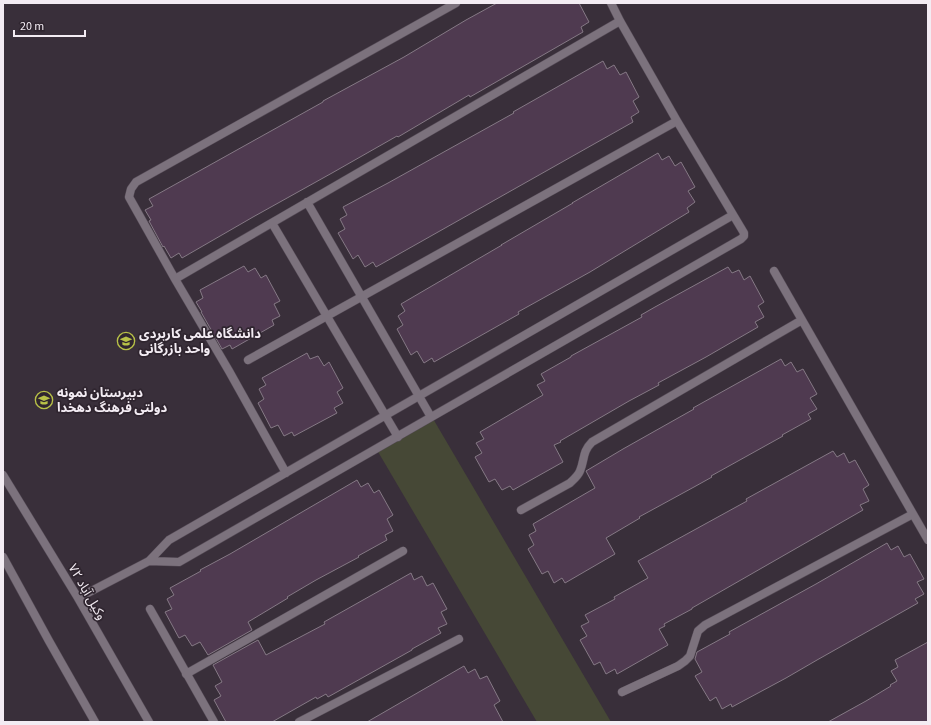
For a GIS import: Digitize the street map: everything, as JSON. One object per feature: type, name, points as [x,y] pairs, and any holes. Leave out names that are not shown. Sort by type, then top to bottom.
[{"type":"street","points":[[286,473],[175,279],[130,197],[130,189],[136,182],[456,3]]},
{"type":"street","points":[[149,561],[179,562],[744,236],[744,233],[676,121],[620,22],[611,3]]},
{"type":"street","points":[[175,279],[620,22]]},
{"type":"street","points":[[248,360],[676,121]]},
{"type":"street","points":[[307,202],[431,417]]},
{"type":"street","points":[[78,598],[149,561],[169,540],[733,215]]},
{"type":"street","points":[[272,223],[398,437]]},
{"type":"street","points":[[774,271],[928,540]]},
{"type":"street","points":[[521,510],[575,479],[580,472],[587,447],[592,442],[802,320]]},
{"type":"street","name":"۷۲ وکیل آباد","points":[[3,474],[78,598],[149,722]]},
{"type":"street","points":[[622,692],[678,666],[685,661],[690,656],[698,631],[705,624],[913,514]]},
{"type":"street","points":[[186,674],[403,551]]},
{"type":"street","points":[[3,557],[95,722]]},
{"type":"street","points":[[150,609],[214,722]]},
{"type":"street","points":[[299,722],[459,638]]},
{"type":"green space","points":[[432,417],[611,722],[537,722],[377,450]]},
{"type":"building","points":[[497,3],[579,3],[589,22],[581,27],[583,32],[470,97],[469,95],[398,137],[397,136],[182,258],[179,253],[171,258],[164,246],[163,247],[149,221],[151,220],[145,210],[153,206],[149,199],[404,57]]},
{"type":"building","points":[[603,61],[607,69],[614,65],[620,75],[626,72],[639,97],[633,101],[639,112],[631,117],[633,122],[376,267],[373,262],[365,267],[358,255],[353,259],[338,233],[345,229],[340,219],[347,215],[343,207],[514,113],[513,112]]},
{"type":"building","points":[[658,153],[662,160],[669,156],[675,166],[681,162],[695,187],[688,191],[695,202],[687,208],[689,212],[590,272],[518,312],[519,314],[434,362],[432,358],[424,363],[417,351],[411,355],[397,329],[403,325],[398,316],[405,311],[401,304]]},
{"type":"building","points":[[244,266],[248,272],[255,268],[261,278],[266,275],[280,301],[274,304],[280,316],[272,320],[274,325],[232,349],[230,345],[222,349],[196,302],[203,298],[200,290]]},
{"type":"building","points":[[728,267],[732,273],[739,270],[744,280],[750,276],[764,302],[758,306],[764,317],[755,322],[758,327],[658,383],[659,385],[554,445],[563,462],[513,490],[510,486],[502,490],[495,479],[489,482],[475,457],[482,453],[476,443],[484,439],[480,432],[543,395],[537,385],[545,381],[541,374],[642,317],[641,315]]},
{"type":"building","points":[[307,353],[310,359],[318,356],[324,366],[329,362],[343,388],[337,392],[343,403],[334,408],[337,413],[294,436],[292,432],[284,436],[278,425],[271,428],[258,403],[264,399],[259,389],[266,385],[262,378]]},
{"type":"building","points":[[781,359],[785,366],[791,362],[797,372],[803,369],[817,394],[810,398],[817,409],[808,414],[811,419],[711,476],[712,477],[639,517],[640,518],[606,538],[615,554],[565,583],[562,578],[554,583],[548,571],[542,574],[528,549],[534,545],[529,535],[536,531],[533,524],[595,488],[586,471],[694,409],[693,408]]},
{"type":"building","points":[[833,451],[837,457],[844,453],[849,463],[855,460],[869,485],[863,489],[869,501],[860,505],[863,510],[664,624],[665,626],[659,629],[668,645],[617,674],[615,669],[606,674],[600,662],[594,665],[580,640],[587,636],[581,626],[589,622],[585,615],[615,599],[614,597],[648,578],[638,561],[747,501],[746,499]]},
{"type":"building","points":[[357,480],[361,487],[368,483],[374,493],[379,490],[393,515],[387,519],[393,531],[385,535],[387,540],[287,597],[288,598],[248,622],[252,630],[208,655],[200,642],[192,646],[185,635],[179,638],[165,612],[172,609],[167,599],[174,595],[170,588]]},
{"type":"building","points":[[887,543],[891,550],[898,546],[904,557],[910,554],[924,579],[917,582],[924,594],[915,599],[918,603],[732,707],[731,704],[722,709],[716,697],[710,701],[695,676],[702,672],[695,659],[697,652],[730,634],[729,632]]},
{"type":"building","points":[[411,573],[414,580],[422,576],[427,586],[433,583],[447,609],[441,612],[447,624],[438,628],[441,633],[328,697],[326,694],[317,699],[316,697],[272,722],[226,722],[214,700],[221,696],[215,686],[222,682],[213,665],[258,640],[266,655],[325,624],[324,622]]},
{"type":"building","points":[[928,642],[928,722],[828,722],[891,686],[890,685],[897,681],[891,671],[898,667],[895,660]]},
{"type":"building","points":[[464,666],[468,673],[475,669],[480,679],[487,676],[500,701],[494,705],[503,722],[367,722]]},
{"type":"place","name":"دانشگاه علمی کاربردی واحد بازرگانی","points":[[126,341]]},
{"type":"place","name":"دبیرستان نمونه دولتی فرهنگ دهخدا","points":[[44,400]]}]
